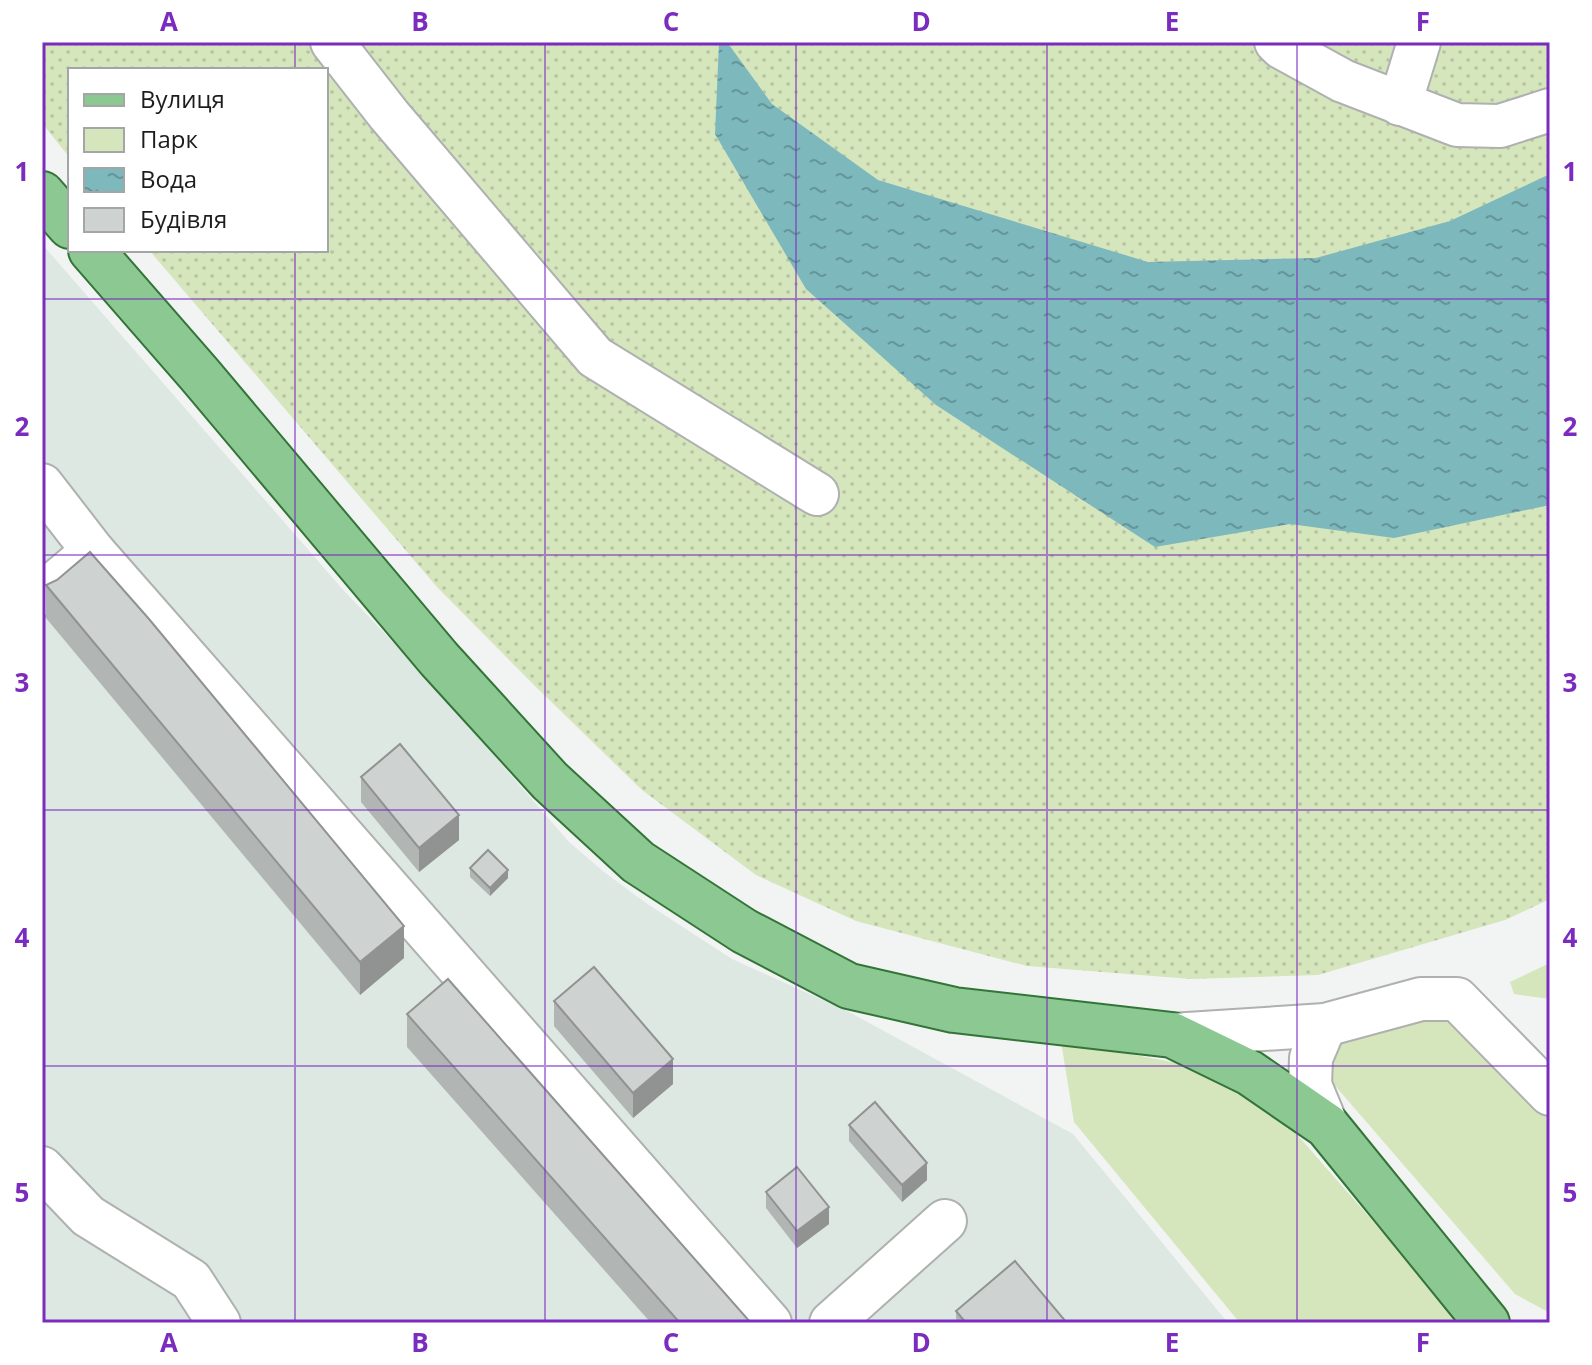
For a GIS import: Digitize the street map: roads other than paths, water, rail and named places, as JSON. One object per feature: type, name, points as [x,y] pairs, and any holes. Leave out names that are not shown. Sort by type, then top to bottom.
[{"type":"main road","points":[[42,194],[68,224]]},
{"type":"main road","points":[[93,252],[449,670],[550,781],[638,862],[744,931],[849,986],[954,1010],[1172,1035],[1250,1073],[1327,1126],[1487,1323]]},
{"type":"lane","points":[[332,42],[389,115],[595,357],[817,494]]},
{"type":"lane","points":[[1276,42],[1343,81],[1457,125],[1500,126],[1550,110]]},
{"type":"lane","points":[[1400,104],[1419,42]]},
{"type":"lane","points":[[42,485],[93,551],[770,1323]]},
{"type":"lane","points":[[42,594],[93,551]]},
{"type":"lane","points":[[1172,1035],[1325,1025],[1421,999],[1457,999],[1550,1094]]},
{"type":"lane","points":[[1325,1025],[1311,1058],[1310,1085],[1327,1126]]},
{"type":"lane","points":[[42,1168],[88,1216],[191,1280],[219,1323]]},
{"type":"lane","points":[[831,1323],[945,1221]]},
{"type":"water","points":[[719,42],[727,42],[772,104],[878,180],[1148,262],[1316,258],[1450,221],[1550,174],[1550,505],[1394,538],[1290,524],[1155,547],[936,405],[806,289],[715,134]]}]
